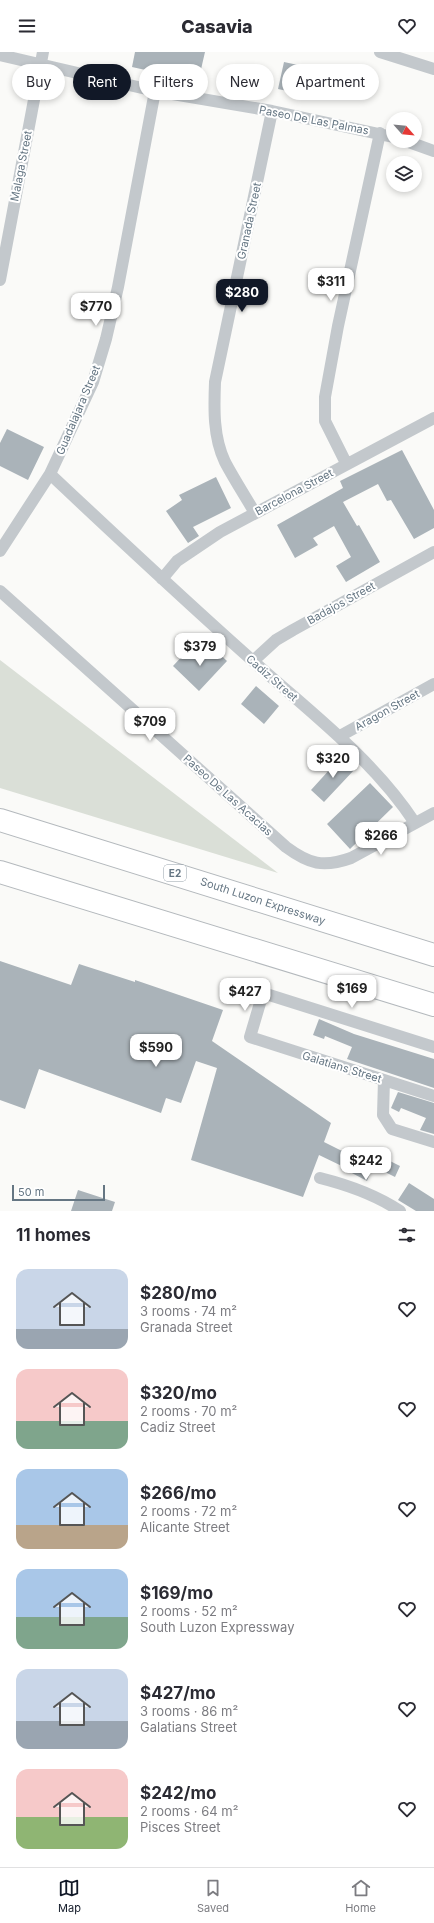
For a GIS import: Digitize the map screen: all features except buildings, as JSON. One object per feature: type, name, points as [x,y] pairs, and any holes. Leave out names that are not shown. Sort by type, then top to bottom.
[{"type":"highway","name":"South Luzon Expressway","points":[[0,820],[434,955]]},
{"type":"highway","points":[[0,872],[434,1005]]},
{"type":"highway","points":[[349,928],[389,931],[434,940]]},
{"type":"street","name":"Malaga Street","points":[[41,64],[43,52]]},
{"type":"street","points":[[380,52],[434,69]]},
{"type":"street","name":"Paseo De Las Palmas","points":[[0,55],[41,64]]},
{"type":"street","name":"Paseo De Las Palmas","points":[[65,70],[139,88]]},
{"type":"street","name":"Malaga Street","points":[[0,280],[34,100]]},
{"type":"street","name":"Guadalajara Street","points":[[0,551],[50,474],[92,382],[106,339],[153,100]]},
{"type":"street","name":"Paseo De Las Palmas","points":[[204,100],[272,111],[386,135]]},
{"type":"street","name":"Granada Street","points":[[255,513],[224,461],[217,437],[214,409],[216,382],[272,111]]},
{"type":"street","points":[[346,463],[325,421],[325,397],[338,326],[380,133]]},
{"type":"street","points":[[422,147],[434,151]]},
{"type":"street","name":"Barcelona Street","points":[[162,579],[177,561],[198,545],[346,463],[434,418]]},
{"type":"street","name":"Cadiz Street","points":[[50,474],[162,579],[253,661],[340,736],[399,798],[416,823]]},
{"type":"street","name":"Badajos Street","points":[[253,661],[276,640],[434,552]]},
{"type":"street","name":"Paseo De Las Acacias","points":[[0,591],[286,847],[302,858],[318,864],[336,864],[351,858],[416,823]]},
{"type":"street","name":"Aragon Street","points":[[340,736],[434,684]]},
{"type":"street","points":[[416,823],[434,813]]},
{"type":"street","name":"Galatians Street","points":[[434,1047],[263,993],[250,1038],[434,1096]]},
{"type":"street","points":[[384,1080],[383,1115],[392,1129],[434,1142]]},
{"type":"street","points":[[320,1178],[346,1185],[400,1211]]},
{"type":"shaded area","points":[[0,660],[278,873],[0,788]]}]
